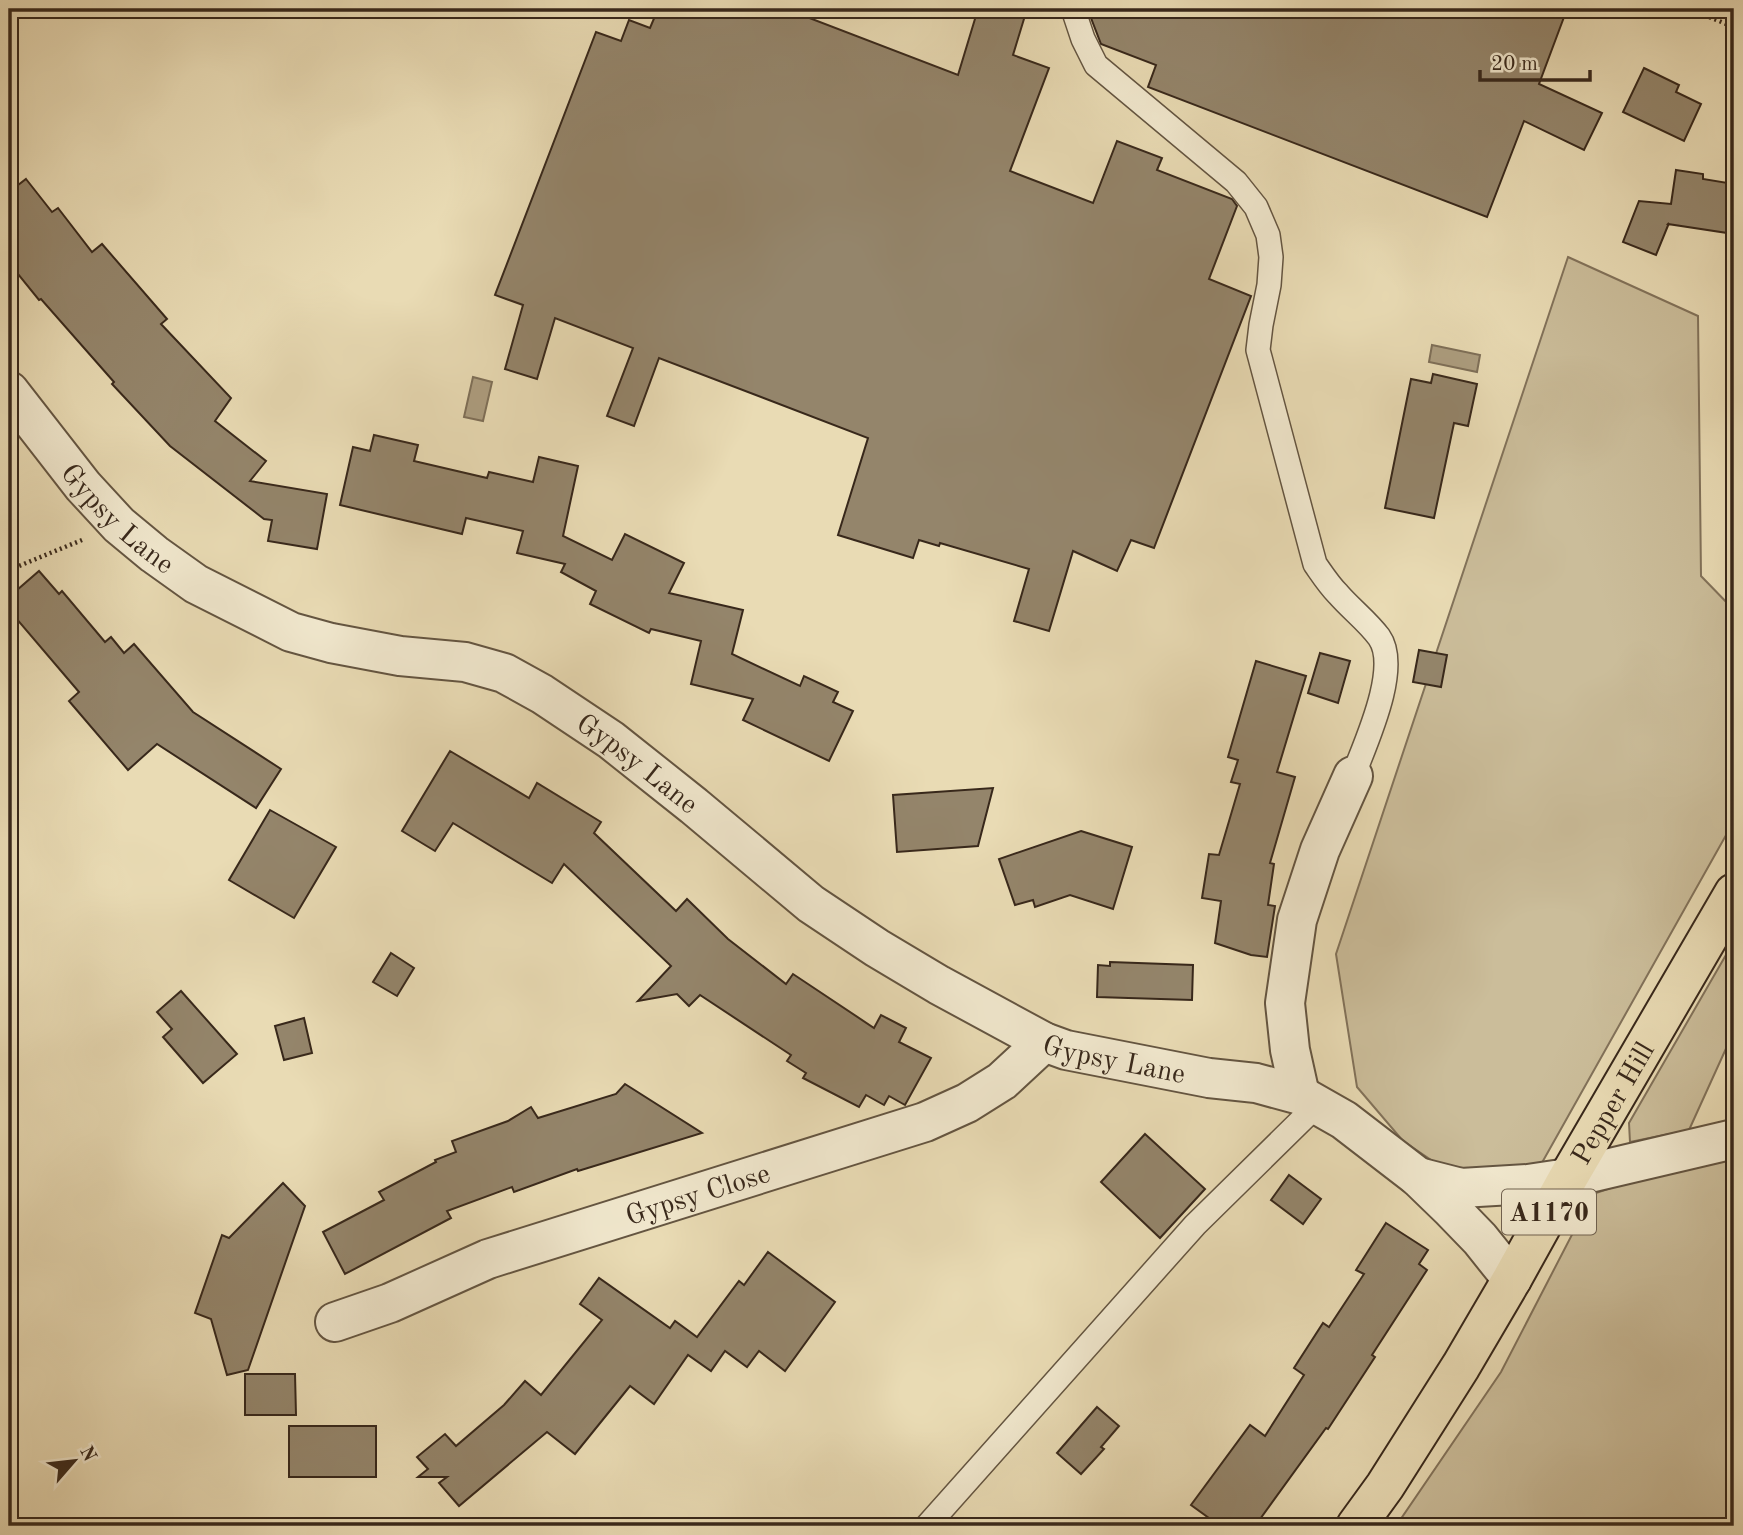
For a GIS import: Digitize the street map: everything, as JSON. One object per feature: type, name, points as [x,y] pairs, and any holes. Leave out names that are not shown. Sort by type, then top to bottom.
[{"type":"main road","name":"Pepper Hill","points":[[1356,1526],[1385,1486],[1440,1399],[1512,1279],[1734,893]]},
{"type":"street","name":"Gypsy Lane","points":[[9,391],[83,486],[119,525],[196,584],[292,632],[331,643],[400,656],[465,662],[504,673],[542,694],[611,740],[811,904],[939,985],[1044,1042],[1066,1050],[1209,1078],[1256,1083],[1308,1100],[1344,1120],[1418,1177],[1480,1239],[1512,1279]]},
{"type":"street","points":[[1308,1100],[1290,1050],[1286,1003],[1297,920],[1320,850],[1353,776]]},
{"type":"street","name":"Gypsy Close","points":[[335,1322],[390,1303],[488,1259],[925,1122],[967,1103],[1002,1081],[1044,1042]]},
{"type":"street","name":"Gypsy Lane","points":[[1418,1177],[1461,1188],[1528,1184],[1568,1178],[1734,1139]]},
{"type":"lane","points":[[1075,9],[1083,39],[1097,65],[1236,182],[1256,207],[1268,235],[1271,257],[1269,285],[1258,350],[1311,551],[1315,564],[1335,592],[1381,640],[1386,663],[1384,688],[1353,776]]},
{"type":"lane","points":[[927,1526],[1308,1100]]},
{"type":"path","points":[[1689,9],[1734,27]]},
{"type":"path","points":[[9,570],[119,525]]},
{"type":"shaded area","points":[[1568,257],[1698,316],[1701,576],[1734,610],[1734,821],[1539,1168],[1452,1174],[1403,1141],[1357,1087],[1336,954]]},
{"type":"shaded area","points":[[1432,345],[1480,355],[1477,372],[1429,362]]},
{"type":"shaded area","points":[[473,377],[492,382],[483,421],[464,417]]},
{"type":"shaded area","points":[[1734,941],[1734,1031],[1689,1130],[1630,1142],[1629,1123]]},
{"type":"shaded area","points":[[1734,1152],[1734,1526],[1396,1526],[1501,1372],[1593,1194],[1681,1164]]},
{"type":"building","points":[[658,9],[786,9],[958,75],[978,9],[1027,9],[1013,55],[1049,68],[1010,171],[1093,203],[1117,141],[1162,158],[1157,170],[1232,199],[1237,206],[1209,279],[1251,296],[1154,548],[1131,540],[1117,571],[1073,551],[1049,631],[1014,621],[1029,569],[940,543],[939,546],[919,540],[913,558],[838,535],[868,438],[659,358],[634,426],[607,416],[633,348],[555,318],[537,379],[505,369],[523,305],[495,295],[596,32],[621,41],[629,20],[650,28]]},
{"type":"building","points":[[1094,9],[1567,9],[1539,84],[1602,113],[1584,150],[1524,121],[1487,217],[1148,87],[1156,65],[1101,44],[1091,18]]},
{"type":"building","points":[[1644,68],[1679,85],[1676,92],[1701,104],[1684,141],[1623,112]]},
{"type":"building","points":[[1676,170],[1703,174],[1703,179],[1734,184],[1734,234],[1669,224],[1656,255],[1623,242],[1639,201],[1671,204]]},
{"type":"building","points":[[26,179],[52,212],[58,208],[92,252],[102,244],[167,319],[161,324],[231,398],[215,421],[266,461],[250,481],[327,494],[317,549],[268,541],[272,520],[264,519],[170,446],[112,384],[114,382],[9,263],[9,192]]},
{"type":"building","points":[[1433,374],[1477,384],[1468,426],[1454,423],[1434,518],[1385,508],[1411,379],[1431,383]]},
{"type":"building","points":[[374,435],[418,445],[414,461],[487,478],[489,472],[533,482],[539,457],[578,466],[563,536],[612,560],[625,534],[684,563],[669,593],[743,610],[732,654],[800,686],[804,676],[838,692],[833,702],[853,711],[829,761],[743,720],[753,699],[691,684],[701,641],[651,629],[649,633],[590,604],[596,591],[561,572],[565,564],[517,553],[523,531],[466,518],[462,534],[340,505],[353,447],[370,451]]},
{"type":"building","points":[[39,571],[59,594],[62,591],[105,642],[111,637],[124,653],[134,644],[193,712],[281,769],[256,808],[157,744],[128,770],[69,701],[79,692],[9,610],[9,597]]},
{"type":"building","points":[[1419,650],[1447,655],[1441,687],[1413,682]]},
{"type":"building","points":[[1320,653],[1350,661],[1338,703],[1308,693]]},
{"type":"building","points":[[1256,661],[1306,676],[1277,772],[1295,777],[1270,863],[1274,864],[1268,905],[1275,906],[1267,957],[1251,955],[1215,943],[1221,901],[1202,898],[1209,854],[1219,855],[1240,784],[1231,782],[1238,760],[1228,757]]},
{"type":"building","points":[[450,751],[529,798],[537,783],[601,822],[594,833],[676,911],[687,899],[728,939],[786,984],[793,974],[874,1028],[881,1015],[906,1028],[899,1042],[931,1058],[905,1105],[889,1096],[884,1105],[866,1095],[859,1107],[803,1078],[806,1073],[787,1061],[791,1055],[700,995],[689,1006],[677,994],[638,1001],[671,966],[564,864],[552,883],[453,823],[435,851],[402,831]]},
{"type":"building","points":[[993,788],[978,846],[897,852],[893,795]]},
{"type":"building","points":[[270,810],[336,847],[294,918],[229,880]]},
{"type":"building","points":[[1081,831],[1132,847],[1113,909],[1070,895],[1035,907],[1033,900],[1015,905],[999,859]]},
{"type":"building","points":[[391,953],[414,968],[397,996],[373,982]]},
{"type":"building","points":[[1110,962],[1193,965],[1192,1000],[1097,997],[1098,965],[1110,966]]},
{"type":"building","points":[[181,991],[237,1054],[203,1083],[163,1037],[172,1029],[157,1012]]},
{"type":"building","points":[[304,1018],[312,1053],[284,1060],[275,1026]]},
{"type":"building","points":[[625,1084],[702,1133],[578,1171],[577,1169],[514,1192],[512,1187],[447,1211],[451,1218],[345,1274],[323,1232],[384,1200],[379,1192],[436,1162],[435,1160],[456,1152],[452,1141],[508,1121],[531,1107],[538,1118],[616,1094]]},
{"type":"building","points":[[1145,1134],[1205,1189],[1160,1238],[1101,1182]]},
{"type":"building","points":[[1289,1175],[1321,1199],[1303,1224],[1271,1200]]},
{"type":"building","points":[[283,1183],[305,1206],[248,1370],[227,1375],[211,1319],[195,1313],[222,1235],[229,1238]]},
{"type":"building","points":[[1386,1223],[1428,1250],[1419,1264],[1427,1270],[1328,1429],[1326,1428],[1255,1526],[1220,1526],[1191,1505],[1250,1425],[1265,1436],[1304,1375],[1294,1368],[1323,1323],[1329,1327],[1364,1274],[1356,1270]]},
{"type":"building","points":[[768,1252],[835,1302],[785,1371],[759,1351],[747,1367],[725,1351],[711,1371],[688,1355],[654,1404],[630,1386],[575,1454],[547,1432],[459,1506],[439,1483],[447,1477],[418,1477],[428,1469],[417,1457],[445,1434],[456,1446],[504,1405],[525,1381],[541,1395],[602,1320],[580,1304],[599,1278],[670,1328],[675,1321],[697,1337],[739,1281],[744,1285]]},
{"type":"building","points":[[245,1374],[295,1374],[296,1415],[245,1415]]},
{"type":"building","points":[[1097,1407],[1119,1426],[1101,1447],[1104,1449],[1081,1474],[1057,1453]]},
{"type":"building","points":[[289,1426],[376,1426],[376,1477],[289,1477]]}]
